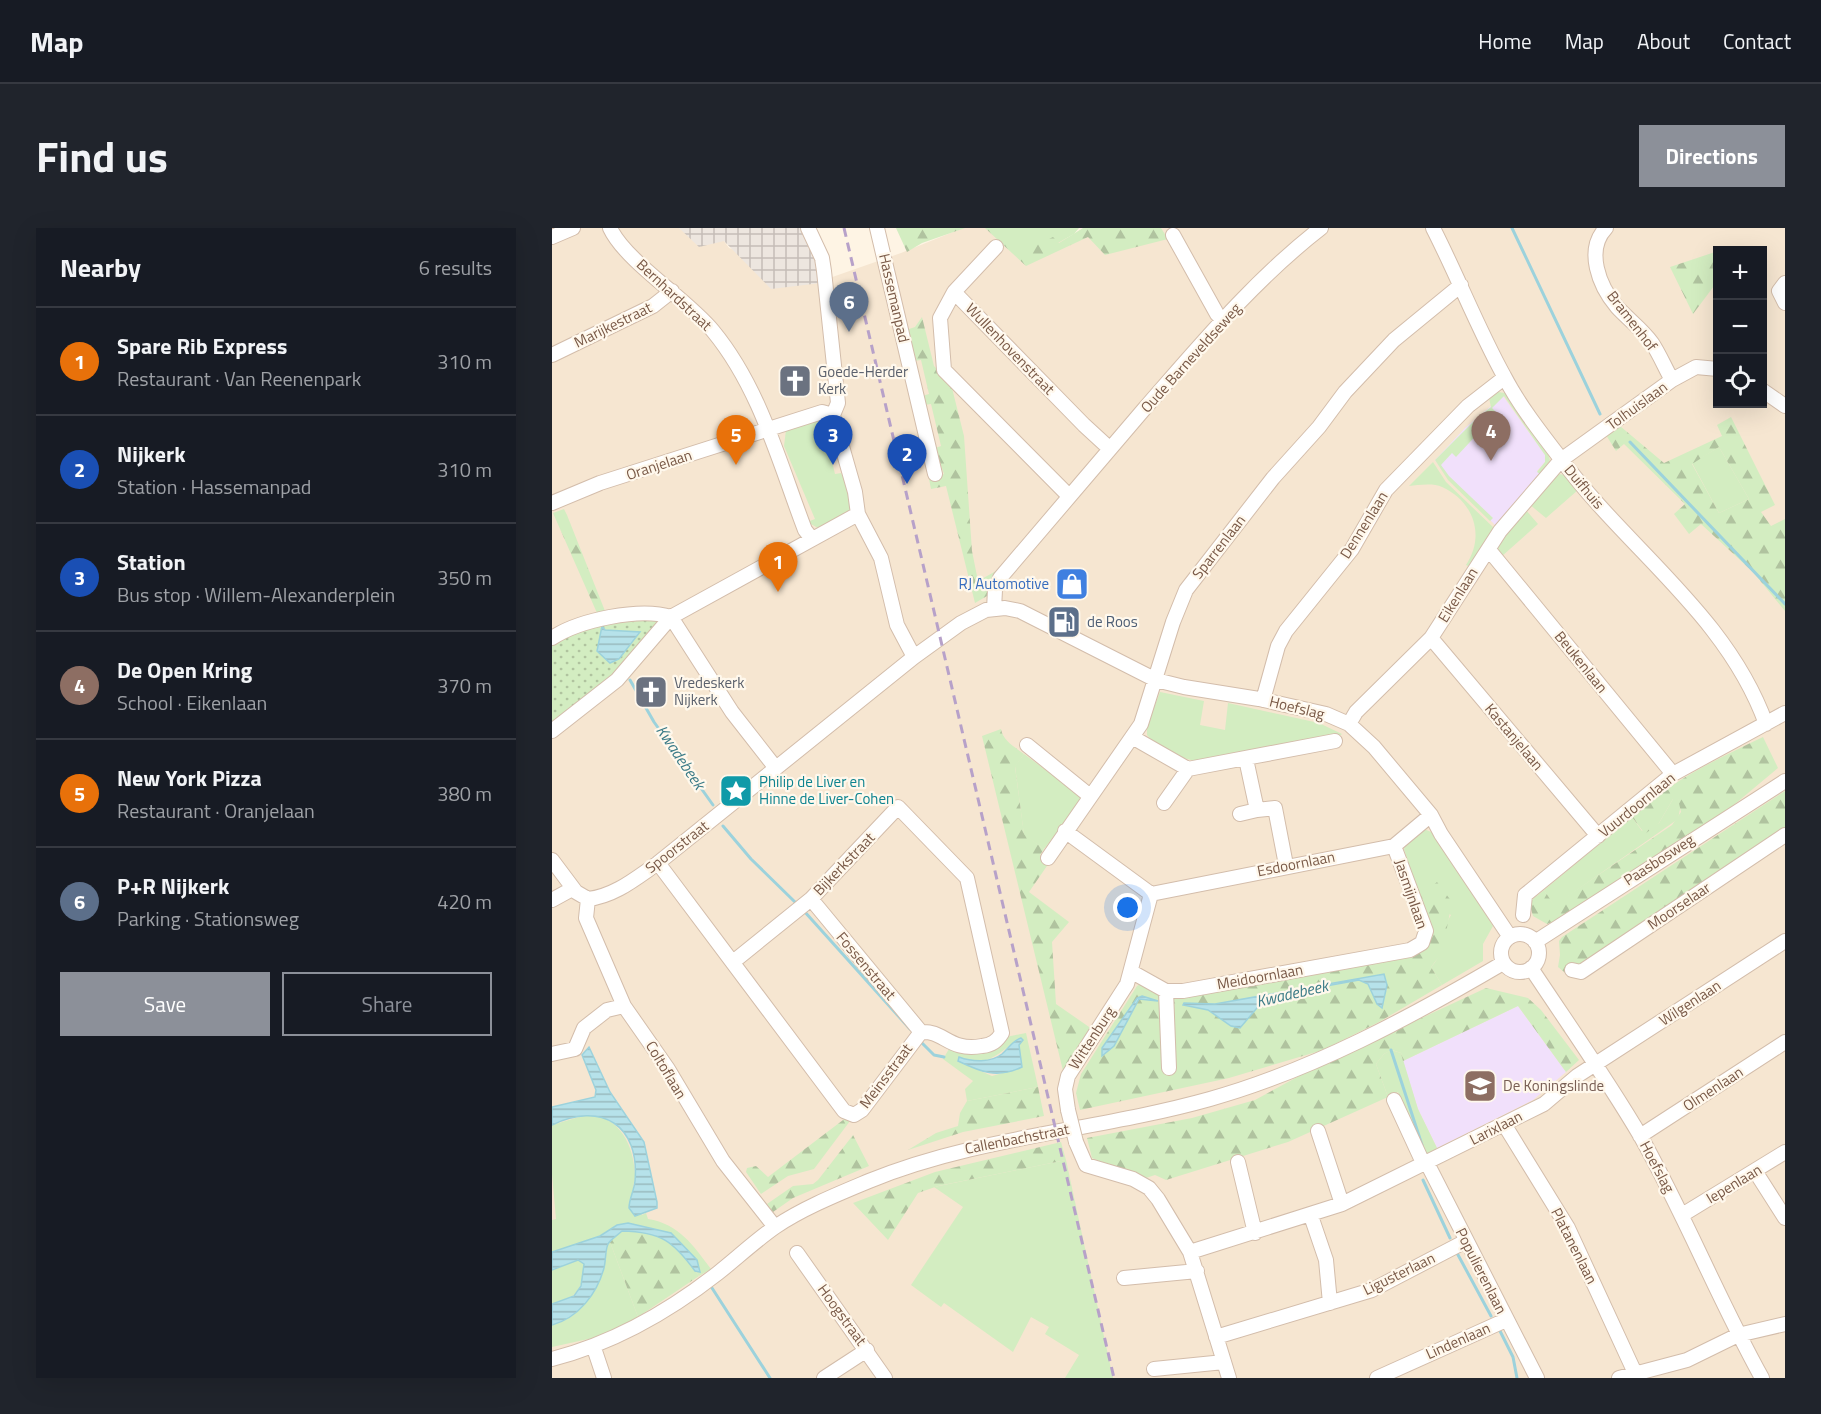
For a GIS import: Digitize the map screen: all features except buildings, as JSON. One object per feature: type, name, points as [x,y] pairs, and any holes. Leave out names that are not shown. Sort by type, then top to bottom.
[{"type":"street","points":[[552,237],[573,228]]},
{"type":"street","name":"Bernhardstraat","points":[[610,228],[621,244],[699,315],[729,353],[755,399],[805,530],[812,539]]},
{"type":"street","points":[[808,228],[822,258],[824,271],[838,403],[833,415],[855,492],[858,514],[881,558],[897,626],[914,657],[976,614],[994,609]]},
{"type":"street","name":"Hassemanpad","points":[[878,228],[935,474]]},
{"type":"street","name":"Oude Barneveldseweg","points":[[994,609],[995,590],[1000,578],[1110,448],[1223,320],[1299,243],[1321,228]]},
{"type":"street","name":"Duifhuis","points":[[1434,228],[1504,378],[1562,460],[1629,540],[1691,602],[1720,637],[1761,708],[1776,719]]},
{"type":"street","name":"Bramenhof","points":[[1606,228],[1599,236],[1595,257],[1600,279],[1616,305],[1652,343],[1672,380]]},
{"type":"street","points":[[1173,235],[1217,314],[1223,320]]},
{"type":"street","name":"Wullenhovenstraat","points":[[996,247],[954,292],[1084,425],[1110,448]]},
{"type":"street","points":[[1785,283],[1779,291],[1785,303]]},
{"type":"street","name":"Sparrenlaan","points":[[1048,858],[1141,724],[1173,622],[1186,590],[1229,533],[1346,392],[1394,340],[1461,285]]},
{"type":"street","name":"Marijkestraat","points":[[552,355],[653,306],[672,291]]},
{"type":"street","points":[[954,292],[939,325],[944,370],[1069,496]]},
{"type":"street","name":"Tolhuislaan","points":[[1562,460],[1672,380],[1696,367],[1713,364]]},
{"type":"street","name":"Dennenlaan","points":[[1263,700],[1278,646],[1286,631],[1352,549],[1386,490],[1468,406],[1504,378]]},
{"type":"street","points":[[1767,393],[1785,406]]},
{"type":"street","name":"Oranjelaan","points":[[552,502],[600,483],[822,412],[833,415]]},
{"type":"street","name":"Eikenlaan","points":[[1349,724],[1356,712],[1431,638],[1500,531],[1562,460]]},
{"type":"street","points":[[552,732],[617,680],[671,617],[858,514]]},
{"type":"street","name":"Beukenlaan","points":[[1489,550],[1673,774]]},
{"type":"street","name":"Hoefslag","points":[[994,609],[1020,611],[1156,680],[1326,714],[1349,724],[1374,747],[1431,815],[1441,834],[1510,937]]},
{"type":"street","points":[[552,638],[572,628],[619,616],[658,614],[671,617],[732,712],[776,767]]},
{"type":"street","name":"Kastanjelaan","points":[[1431,638],[1598,836]]},
{"type":"street","name":"Spoorstraat","points":[[588,899],[605,896],[625,886],[658,863],[914,657]]},
{"type":"street","name":"Vuurdoornlaan","points":[[1523,915],[1525,895],[1673,774],[1776,719]]},
{"type":"street","points":[[1132,737],[1188,769],[1335,741]]},
{"type":"street","points":[[1028,745],[1090,796]]},
{"type":"street","points":[[1246,759],[1257,810]]},
{"type":"street","points":[[1164,803],[1188,769]]},
{"type":"street","name":"Paasbosweg","points":[[1535,942],[1785,781]]},
{"type":"street","name":"Bijkerkstraat","points":[[733,962],[811,898],[898,807],[947,855]]},
{"type":"street","points":[[1240,813],[1275,808],[1286,866]]},
{"type":"street","name":"Esdoornlaan","points":[[1150,894],[1394,846],[1431,815]]},
{"type":"street","points":[[1065,831],[1150,894]]},
{"type":"street","name":"Moorselaar","points":[[1572,970],[1581,972],[1785,835]]},
{"type":"street","name":"Jasmijnlaan","points":[[1394,846],[1426,931],[1422,943]]},
{"type":"street","name":"Meinsstraat","points":[[658,863],[844,1111],[854,1115],[862,1110],[921,1032],[934,1034],[966,1049],[990,1045],[1002,1033],[967,878],[947,855]]},
{"type":"street","points":[[552,860],[572,889],[588,899]]},
{"type":"street","points":[[552,900],[572,889]]},
{"type":"street","name":"Wittenburg","points":[[1150,894],[1128,984],[1068,1076],[1065,1089],[1068,1110],[1076,1142],[1086,1165],[1133,1179],[1149,1188],[1190,1252],[1229,1378]]},
{"type":"street","name":"Fossenstraat","points":[[811,898],[921,1032]]},
{"type":"street","name":"Coltoflaan","points":[[588,899],[586,918],[624,1006],[662,1061],[723,1161],[775,1227]]},
{"type":"street","points":[[1523,934],[1535,942],[1538,956],[1531,968],[1519,972],[1503,963],[1502,946],[1510,937],[1523,934]]},
{"type":"street","name":"Wilgenlaan","points":[[1594,1065],[1785,941]]},
{"type":"street","name":"Meidoornlaan","points":[[1166,991],[1183,991],[1410,950],[1422,943]]},
{"type":"street","name":"Callenbachstraat","points":[[552,1359],[594,1348],[639,1327],[690,1293],[775,1227],[864,1184],[950,1153],[1171,1109],[1257,1084],[1364,1038],[1503,963]]},
{"type":"street","name":"Hoefslag","points":[[1531,968],[1640,1136],[1682,1215],[1738,1335],[1762,1378]]},
{"type":"street","points":[[1132,972],[1166,991],[1169,1068]]},
{"type":"street","points":[[552,1054],[575,1049],[584,1028],[607,1010],[624,1006]]},
{"type":"street","name":"Olmenlaan","points":[[1640,1136],[1785,1042]]},
{"type":"street","name":"Larixlaan","points":[[1190,1252],[1342,1204],[1544,1104],[1594,1065]]},
{"type":"street","points":[[1394,1100],[1425,1164]]},
{"type":"street","name":"Platanenlaan","points":[[1504,1124],[1568,1228],[1635,1373]]},
{"type":"street","points":[[1318,1131],[1342,1204]]},
{"type":"street","name":"Iepenlaan","points":[[1682,1215],[1785,1152]]},
{"type":"street","points":[[1238,1162],[1255,1233]]},
{"type":"street","name":"Populierenlaan","points":[[1425,1164],[1537,1378]]},
{"type":"street","points":[[1755,1171],[1785,1218]]},
{"type":"street","points":[[1311,1215],[1325,1256],[1330,1303]]},
{"type":"street","name":"Ligusterlaan","points":[[1216,1337],[1372,1290],[1466,1241]]},
{"type":"street","name":"Hoogstraat","points":[[797,1253],[885,1378]]},
{"type":"street","points":[[1124,1278],[1197,1271]]},
{"type":"street","name":"Lindenlaan","points":[[1377,1378],[1506,1320]]},
{"type":"street","points":[[1618,1378],[1687,1360],[1738,1335],[1785,1324]]},
{"type":"street","points":[[594,1348],[604,1378]]},
{"type":"street","points":[[824,1378],[867,1350]]},
{"type":"street","points":[[1154,1369],[1224,1362]]},
{"type":"shaded area","points":[[552,228],[679,228],[686,233],[724,241],[729,248],[821,281],[963,228],[1002,228],[1029,254],[1074,235],[1135,228],[1785,228],[1785,1378],[552,1378]]},
{"type":"shaded area","points":[[679,228],[803,228],[819,262],[821,283],[771,289],[724,241],[699,247]]},
{"type":"shaded area","points":[[1503,396],[1545,455],[1545,462],[1537,471],[1540,474],[1496,526],[1444,473],[1435,460],[1465,428]]},
{"type":"shaded area","name":"De Koningslinde","points":[[1518,1006],[1566,1072],[1533,1100],[1437,1148],[1418,1109],[1403,1061]]},
{"type":"green space","points":[[896,228],[965,228],[922,243],[907,252]]},
{"type":"green space","points":[[985,228],[999,228],[1024,251],[1053,237],[1059,243],[1083,228],[1161,228],[1168,239],[1105,255],[1088,237],[1026,266]]},
{"type":"green space","points":[[988,228],[1079,228],[1074,234],[1029,259]]},
{"type":"green space","points":[[1713,253],[1713,287],[1693,314],[1670,267]]},
{"type":"green space","points":[[922,317],[934,366],[951,384],[964,436],[972,551],[978,581],[996,571],[989,583],[987,596],[975,603],[946,486],[931,489],[929,479],[944,474],[935,448],[941,446],[931,404],[924,405],[922,396],[929,394],[921,360],[914,361],[906,330],[915,327]]},
{"type":"green space","points":[[1498,392],[1505,393],[1547,451],[1550,460],[1540,474],[1537,472],[1545,462],[1545,455],[1504,396],[1492,408],[1497,413],[1488,423],[1483,418],[1479,420],[1477,418],[1491,407],[1489,398]]},
{"type":"green space","points":[[1731,417],[1775,505],[1761,512],[1771,526],[1785,519],[1785,611],[1753,572],[1701,524],[1689,534],[1674,514],[1685,504],[1624,444],[1616,451],[1606,435],[1620,426],[1664,463],[1722,436],[1717,425]],"holes":[[[1719,447],[1749,499],[1719,513],[1692,464]]]},
{"type":"green space","points":[[820,419],[827,425],[823,426],[835,474],[841,473],[848,486],[851,510],[820,529],[807,522],[815,519],[784,446],[786,430]]},
{"type":"green space","points":[[1475,420],[1483,428],[1456,457],[1452,453],[1441,465],[1449,476],[1493,518],[1490,521],[1448,480],[1435,460]]},
{"type":"green space","points":[[1719,447],[1749,499],[1719,513],[1692,463]]},
{"type":"green space","points":[[1433,462],[1446,482],[1495,529],[1468,566],[1466,565],[1475,542],[1475,531],[1473,520],[1462,501],[1439,486],[1409,486]]},
{"type":"green space","points":[[1557,474],[1567,475],[1578,490],[1546,518],[1529,504]]},
{"type":"green space","points":[[564,509],[605,611],[597,613],[553,513]]},
{"type":"green space","points":[[1525,509],[1538,524],[1501,557],[1497,545]]},
{"type":"green space","points":[[651,620],[661,622],[621,672],[552,728],[552,644],[600,626]]},
{"type":"green space","points":[[1160,692],[1204,701],[1200,725],[1225,730],[1228,703],[1319,723],[1342,734],[1337,738],[1335,734],[1199,762],[1170,753],[1147,735],[1147,726]]},
{"type":"green space","points":[[1001,729],[1007,740],[1024,754],[1015,767],[1024,834],[1044,849],[1040,855],[1049,863],[1029,892],[1069,922],[1052,942],[1056,1004],[1092,1029],[1065,1079],[982,736]]},
{"type":"green space","points":[[1763,737],[1778,768],[1723,814],[1560,919],[1547,924],[1533,916],[1529,902],[1544,890],[1554,905],[1672,825],[1681,812],[1678,799],[1673,799],[1659,823],[1645,834],[1632,817],[1662,792],[1694,772]]},
{"type":"green space","points":[[1024,754],[1084,798],[1044,849],[1024,835],[1015,766]]},
{"type":"green space","points":[[1785,791],[1785,828],[1771,839],[1569,976],[1558,967],[1559,941],[1562,937]]},
{"type":"green space","points":[[1673,799],[1678,799],[1681,804],[1678,819],[1554,906],[1544,890],[1632,817],[1642,831],[1659,823]]},
{"type":"green space","points":[[1424,829],[1438,835],[1493,926],[1483,944],[1483,961],[1442,985],[1431,967],[1439,955],[1445,928],[1451,915],[1419,897],[1404,849],[1408,840]]},
{"type":"green space","points":[[1437,882],[1452,902],[1442,953],[1431,967],[1442,985],[1379,1022],[1323,1050],[1229,1078],[1080,1110],[1076,1093],[1081,1074],[1137,986],[1142,983],[1169,994],[1424,946],[1419,897]],"holes":[[[1384,974],[1387,990],[1382,997],[1383,1005],[1368,984],[1359,980],[1271,996],[1231,1026],[1208,1010],[1183,1005],[1184,1003],[1215,1004]]]},
{"type":"green space","points":[[1486,988],[1528,998],[1541,1010],[1579,1060],[1566,1072],[1518,1006],[1403,1061],[1401,1053],[1392,1050],[1384,1054],[1376,1064],[1388,1097],[1288,1142],[1166,1180],[1155,1175],[1143,1179],[1092,1158],[1087,1138],[1192,1118],[1255,1100],[1314,1068]]},
{"type":"green space","points":[[1026,1033],[1038,1087],[967,1101],[965,1089],[973,1081],[943,1059],[949,1049],[962,1054],[974,1054],[995,1049],[1006,1037]],"holes":[[[1021,1038],[1023,1040],[1019,1045],[1017,1069],[992,1076],[958,1061],[959,1058],[970,1061],[986,1060]]]},
{"type":"green space","points":[[1391,1050],[1401,1053],[1418,1109],[1437,1148],[1427,1157],[1398,1092],[1388,1097],[1376,1064],[1384,1054]]},
{"type":"green space","points":[[1038,1087],[1044,1116],[963,1132],[908,1150],[936,1133],[958,1126],[960,1113],[967,1101]]},
{"type":"green space","points":[[589,1114],[600,1116],[617,1127],[628,1144],[634,1164],[633,1193],[642,1215],[646,1213],[648,1219],[677,1231],[711,1269],[699,1276],[685,1257],[610,1242],[638,1317],[602,1336],[552,1347],[552,1325],[575,1314],[591,1296],[601,1273],[607,1248],[567,1248],[552,1252],[552,1220],[556,1219],[552,1174],[552,1125]]},
{"type":"green space","points":[[847,1117],[850,1121],[814,1169],[788,1176],[761,1194],[746,1172],[747,1168],[756,1166],[768,1177]]},
{"type":"green space","points":[[853,1135],[869,1166],[793,1198],[773,1212],[767,1204],[793,1186],[813,1184],[818,1180]]},
{"type":"green space","points":[[1061,1142],[1066,1160],[938,1186],[918,1193],[888,1240],[853,1203],[935,1172]]},
{"type":"green space","points":[[1066,1160],[1113,1378],[1065,1378],[1079,1355],[1045,1334],[1049,1327],[1031,1317],[1013,1352],[944,1303],[941,1307],[911,1285],[963,1207],[934,1187]]},
{"type":"green space","points":[[622,1231],[648,1234],[667,1242],[683,1256],[699,1276],[638,1317],[610,1242]]},
{"type":"green space","points":[[578,1260],[584,1264],[580,1286],[566,1300],[552,1304],[552,1270]]},
{"type":"water","points":[[602,626],[605,630],[640,632],[619,659],[610,663],[597,651]]},
{"type":"water","points":[[1384,974],[1387,985],[1382,1008],[1377,1004],[1368,984],[1359,980],[1271,996],[1262,1002],[1240,1028],[1231,1026],[1208,1010],[1183,1005],[1184,1003],[1215,1004]]},
{"type":"water","points":[[1142,996],[1158,1001],[1139,999],[1114,1046],[1102,1056],[1102,1048],[1137,998]]},
{"type":"water","points":[[1021,1038],[1023,1040],[1019,1045],[1022,1067],[1013,1071],[989,1073],[958,1061],[959,1057],[975,1061],[998,1057]]},
{"type":"water","points":[[589,1047],[610,1092],[644,1142],[657,1208],[635,1216],[629,1208],[635,1181],[635,1162],[631,1145],[624,1132],[614,1123],[601,1117],[570,1118],[552,1125],[552,1107],[595,1097],[596,1090],[582,1055]]},
{"type":"water","points":[[628,1223],[671,1233],[697,1260],[700,1272],[695,1271],[680,1252],[665,1240],[647,1233],[622,1231],[608,1244],[601,1278],[591,1296],[570,1317],[552,1325],[552,1304],[574,1296],[581,1286],[584,1264],[578,1260],[552,1270],[552,1252],[600,1236],[617,1225]]},
{"type":"waterway","points":[[1512,228],[1600,414]]},
{"type":"waterway","points":[[1630,442],[1785,604]]},
{"type":"waterway","name":"Kwadebeek","points":[[630,680],[654,722],[713,805]]},
{"type":"waterway","name":"Kwadebeek","points":[[723,826],[751,859],[796,903]]},
{"type":"waterway","name":"Kwadebeek","points":[[804,911],[910,1029]]},
{"type":"waterway","name":"Kwadebeek","points":[[921,1042],[934,1055],[944,1057]]},
{"type":"waterway","name":"Kwadebeek","points":[[1391,1050],[1422,1145]]},
{"type":"waterway","name":"Kwadebeek","points":[[1423,1180],[1450,1238]]},
{"type":"waterway","name":"Kwadebeek","points":[[1457,1253],[1491,1316]]},
{"type":"waterway","points":[[712,1288],[770,1378]]},
{"type":"waterway","name":"Kwadebeek","points":[[1500,1331],[1513,1357],[1517,1378]]},
{"type":"railway","points":[[844,228],[1114,1378]]},
{"type":"place","name":"P+R Nijkerk","points":[[849,332]]},
{"type":"place","name":"Goede-Herder Kerk","points":[[795,381]]},
{"type":"place","name":"De Open Kring","points":[[1491,461]]},
{"type":"place","name":"New York Pizza","points":[[736,465]]},
{"type":"place","name":"Station","points":[[833,465]]},
{"type":"place","name":"Nijkerk","points":[[907,484]]},
{"type":"place","name":"RJ Automotive","points":[[1072,584]]},
{"type":"place","name":"Spare Rib Express","points":[[778,592]]},
{"type":"place","name":"de Roos","points":[[1064,622]]},
{"type":"place","name":"Vredeskerk Nijkerk","points":[[651,692]]},
{"type":"place","name":"Philip de Liver en Hinne de Liver-Cohen","points":[[736,791]]},
{"type":"place","name":"De Koningslinde","points":[[1480,1086]]}]
